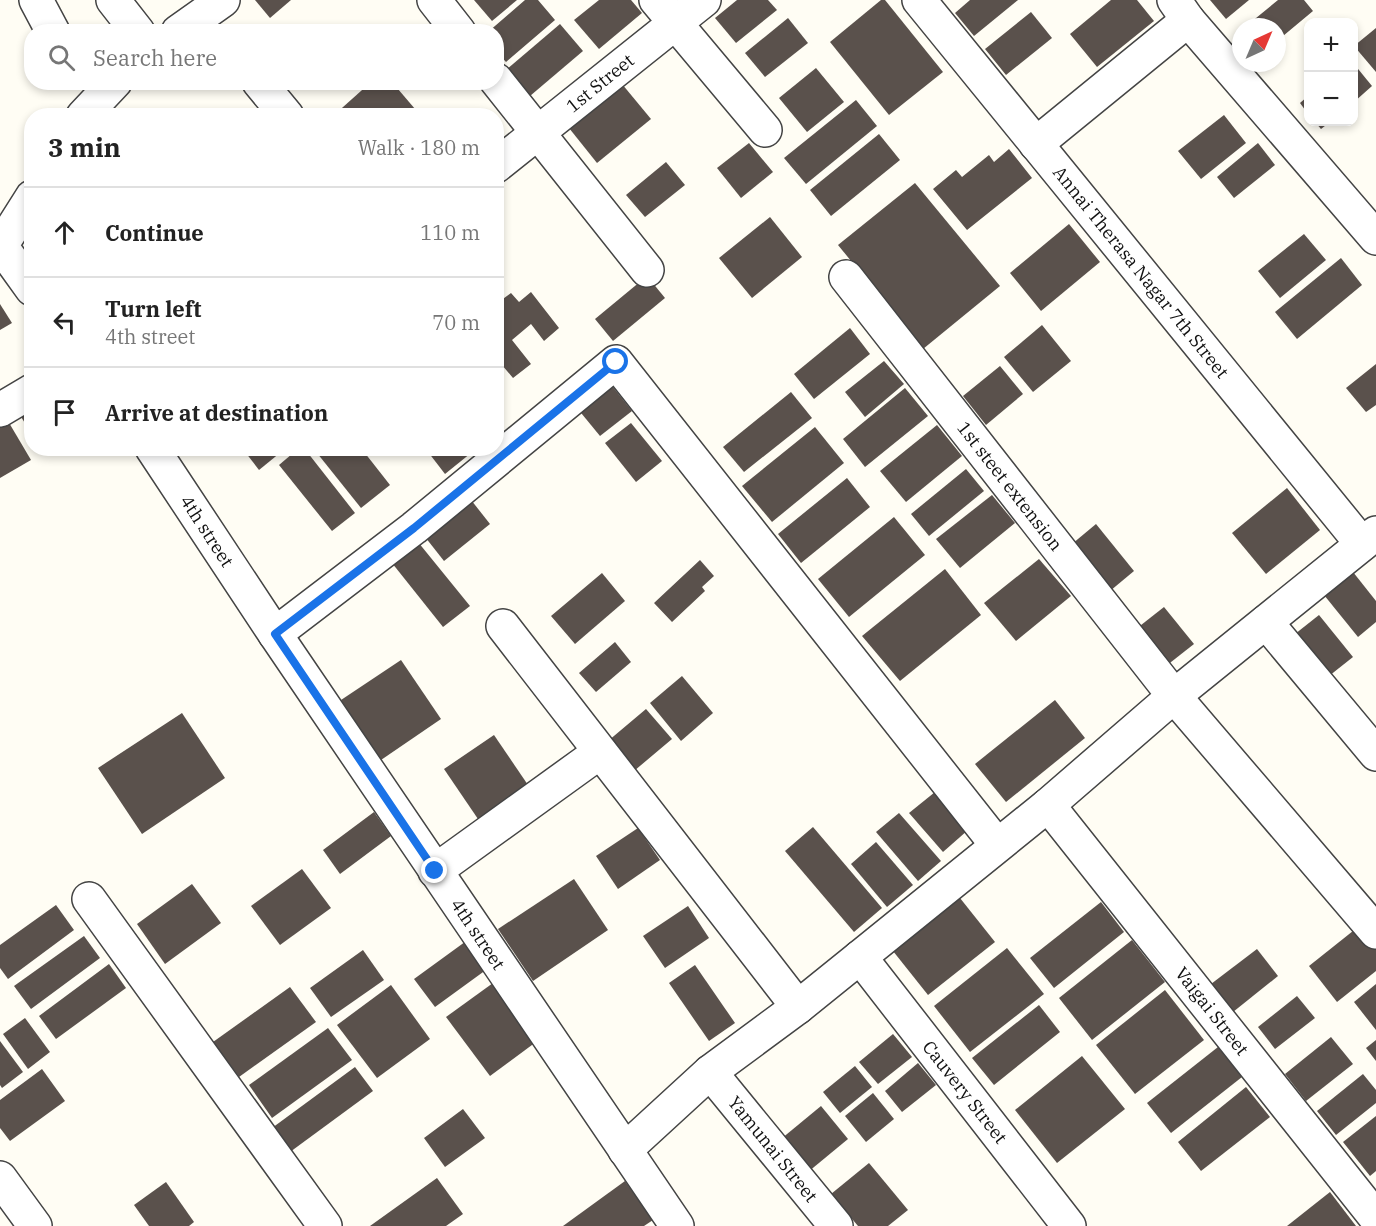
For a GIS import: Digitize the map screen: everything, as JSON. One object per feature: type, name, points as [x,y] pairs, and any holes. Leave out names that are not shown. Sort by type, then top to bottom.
[{"type":"street","points":[[36,0],[49,24]]},
{"type":"street","points":[[113,0],[132,24]]},
{"type":"street","points":[[434,0],[453,24]]},
{"type":"street","name":"1st Street","points":[[504,160],[538,132],[665,11],[704,0]]},
{"type":"street","name":"Annai Therasa Nagar 7th Street","points":[[919,0],[1036,144],[1369,538]]},
{"type":"street","points":[[1036,144],[1181,10],[1376,238]]},
{"type":"street","points":[[665,11],[765,130]]},
{"type":"street","points":[[265,90],[280,108]]},
{"type":"street","points":[[504,90],[647,270]]},
{"type":"street","points":[[24,209],[0,245],[24,278]]},
{"type":"street","name":"1st steet extension","points":[[846,277],[1174,696],[1376,932]]},
{"type":"street","points":[[504,454],[616,362],[998,845]]},
{"type":"street","points":[[0,410],[24,396]]},
{"type":"street","name":"4th street","points":[[158,456],[275,634],[677,1226]]},
{"type":"street","points":[[275,634],[414,528],[502,456]]},
{"type":"street","points":[[625,1150],[710,1071],[798,1007],[860,957],[1048,804],[1174,696],[1369,538]]},
{"type":"street","points":[[1266,622],[1376,754]]},
{"type":"street","points":[[503,627],[798,1007]]},
{"type":"street","points":[[435,871],[600,752]]},
{"type":"street","name":"Vaigai Street","points":[[1048,804],[1376,1218]]},
{"type":"street","points":[[89,899],[325,1226]]},
{"type":"street","name":"Cauvery Street","points":[[860,957],[1069,1226]]},
{"type":"street","name":"Yamunai Street","points":[[710,1071],[836,1226]]},
{"type":"street","points":[[0,1178],[35,1226]]},
{"type":"building","points":[[255,0],[291,0],[270,18]]},
{"type":"building","points":[[474,0],[517,0],[492,21]]},
{"type":"building","points":[[525,0],[538,0],[555,20],[506,62],[504,60],[504,24],[497,24]]},
{"type":"building","points":[[599,0],[631,0],[642,13],[599,49],[574,20]]},
{"type":"building","points":[[737,0],[768,0],[777,10],[736,43],[715,18]]},
{"type":"building","points":[[881,0],[885,0],[943,72],[889,115],[830,42]]},
{"type":"building","points":[[970,0],[1018,0],[974,36],[955,13]]},
{"type":"building","points":[[1111,0],[1137,0],[1154,21],[1097,67],[1070,34]]},
{"type":"building","points":[[1210,0],[1249,0],[1226,19]]},
{"type":"building","points":[[1278,0],[1304,0],[1313,11],[1286,34],[1286,18],[1256,18]]},
{"type":"building","points":[[1031,12],[1052,38],[1006,75],[985,49]]},
{"type":"building","points":[[788,18],[808,43],[765,77],[745,53]]},
{"type":"building","points":[[560,24],[583,51],[530,96],[507,69]]},
{"type":"building","points":[[1376,28],[1376,72],[1358,51],[1358,43]]},
{"type":"building","points":[[816,68],[844,102],[807,132],[779,98]]},
{"type":"building","points":[[1358,69],[1372,86],[1358,98]]},
{"type":"building","points":[[622,84],[651,119],[597,163],[569,128]]},
{"type":"building","points":[[362,90],[399,90],[414,108],[342,108]]},
{"type":"building","points":[[856,100],[877,126],[806,184],[784,158]]},
{"type":"building","points":[[1224,115],[1246,143],[1201,179],[1178,151]]},
{"type":"building","points":[[879,134],[900,160],[831,216],[810,190]]},
{"type":"building","points":[[749,143],[773,172],[741,198],[717,168]]},
{"type":"building","points":[[1258,143],[1275,165],[1234,198],[1217,177]]},
{"type":"building","points":[[1009,149],[1032,178],[967,230],[933,189],[956,170],[962,177],[989,155],[994,162]]},
{"type":"building","points":[[666,162],[685,185],[645,217],[626,195]]},
{"type":"building","points":[[915,183],[1000,286],[923,349],[838,245]]},
{"type":"building","points":[[770,217],[802,257],[752,298],[719,258]]},
{"type":"building","points":[[1069,224],[1100,262],[1041,311],[1010,273]]},
{"type":"building","points":[[1304,234],[1326,260],[1280,298],[1258,271]]},
{"type":"building","points":[[1341,258],[1362,285],[1297,339],[1275,312]]},
{"type":"building","points":[[647,276],[665,298],[613,341],[595,319]]},
{"type":"building","points":[[531,292],[559,328],[544,341],[531,324],[512,340],[531,364],[513,378],[504,367],[504,298],[511,293],[519,302]]},
{"type":"building","points":[[0,304],[12,323],[0,330]]},
{"type":"building","points":[[1042,325],[1071,361],[1033,392],[1004,357]]},
{"type":"building","points":[[850,328],[870,354],[814,399],[794,374]]},
{"type":"building","points":[[884,361],[904,384],[865,417],[845,392]]},
{"type":"building","points":[[1376,364],[1376,405],[1366,412],[1346,388]]},
{"type":"building","points":[[1000,366],[1023,394],[986,425],[963,396]]},
{"type":"building","points":[[609,382],[632,411],[600,436],[577,408]]},
{"type":"building","points":[[905,388],[928,416],[865,467],[843,439]]},
{"type":"building","points":[[791,392],[812,418],[744,472],[723,447]]},
{"type":"building","points":[[5,416],[24,448],[24,456],[29,456],[31,460],[0,478],[0,419]]},
{"type":"building","points":[[631,423],[662,461],[636,482],[605,443]]},
{"type":"building","points":[[937,425],[962,456],[906,502],[880,471]]},
{"type":"building","points":[[815,427],[844,463],[772,522],[742,486]]},
{"type":"building","points":[[248,456],[276,456],[259,470]]},
{"type":"building","points":[[290,456],[310,456],[355,513],[332,531],[279,465]]},
{"type":"building","points":[[319,456],[367,456],[390,485],[361,508]]},
{"type":"building","points":[[431,456],[467,456],[445,474]]},
{"type":"building","points":[[966,469],[984,491],[929,536],[911,514]]},
{"type":"building","points":[[847,478],[870,507],[801,563],[778,534]]},
{"type":"building","points":[[1287,488],[1320,530],[1266,574],[1232,533]]},
{"type":"building","points":[[464,491],[490,524],[444,561],[418,528]]},
{"type":"building","points":[[992,495],[1015,523],[960,568],[936,539]]},
{"type":"building","points":[[894,517],[925,555],[849,617],[818,579]]},
{"type":"building","points":[[1096,524],[1134,571],[1110,591],[1072,544]]},
{"type":"building","points":[[418,542],[470,606],[443,627],[392,563]]},
{"type":"building","points":[[1039,559],[1071,596],[1016,641],[984,603]]},
{"type":"building","points":[[700,560],[714,576],[702,587],[705,591],[672,622],[654,603]]},
{"type":"building","points":[[945,569],[981,615],[900,681],[862,636]]},
{"type":"building","points":[[1353,572],[1376,601],[1376,622],[1358,637],[1324,595]]},
{"type":"building","points":[[602,573],[625,601],[575,644],[551,616]]},
{"type":"building","points":[[1164,607],[1194,644],[1166,666],[1136,629]]},
{"type":"building","points":[[1319,615],[1353,657],[1329,676],[1295,634]]},
{"type":"building","points":[[615,642],[631,662],[596,692],[579,673]]},
{"type":"building","points":[[401,660],[441,719],[381,760],[341,700]]},
{"type":"building","points":[[682,676],[713,713],[681,741],[650,703]]},
{"type":"building","points":[[1055,700],[1085,738],[1006,802],[975,764]]},
{"type":"building","points":[[646,709],[672,739],[634,771],[608,741]]},
{"type":"building","points":[[182,713],[225,778],[142,834],[98,768]]},
{"type":"building","points":[[494,735],[528,785],[478,819],[444,769]]},
{"type":"building","points":[[935,792],[968,830],[943,852],[909,813]]},
{"type":"building","points":[[374,812],[391,836],[340,874],[323,850]]},
{"type":"building","points":[[899,813],[941,861],[918,881],[876,832]]},
{"type":"building","points":[[813,827],[882,908],[854,932],[785,851]]},
{"type":"building","points":[[638,828],[660,860],[618,889],[596,856]]},
{"type":"building","points":[[876,842],[913,885],[887,907],[851,864]]},
{"type":"building","points":[[302,869],[331,908],[280,945],[251,906]]},
{"type":"building","points":[[574,879],[608,930],[533,981],[498,929]]},
{"type":"building","points":[[192,884],[221,923],[165,964],[137,924]]},
{"type":"building","points":[[956,893],[995,942],[928,995],[889,946]]},
{"type":"building","points":[[1101,902],[1124,932],[1054,988],[1030,958]]},
{"type":"building","points":[[56,905],[74,930],[8,979],[0,968],[0,945]]},
{"type":"building","points":[[688,906],[709,938],[665,968],[643,936]]},
{"type":"building","points":[[1358,927],[1376,950],[1376,971],[1337,1002],[1309,966]]},
{"type":"building","points":[[84,936],[100,958],[31,1009],[14,986]]},
{"type":"building","points":[[469,939],[490,967],[435,1007],[414,979]]},
{"type":"building","points":[[1132,940],[1165,982],[1092,1040],[1059,998]]},
{"type":"building","points":[[1007,948],[1044,994],[970,1052],[934,1006]]},
{"type":"building","points":[[1257,949],[1278,976],[1233,1012],[1211,984]]},
{"type":"building","points":[[363,950],[384,980],[331,1017],[310,988]]},
{"type":"building","points":[[109,964],[126,988],[56,1039],[39,1016]]},
{"type":"building","points":[[695,965],[735,1023],[709,1041],[669,983]]},
{"type":"building","points":[[493,983],[536,1042],[490,1076],[446,1017]]},
{"type":"building","points":[[1376,984],[1376,1030],[1354,1002]]},
{"type":"building","points":[[391,985],[430,1039],[377,1078],[337,1025]]},
{"type":"building","points":[[290,987],[316,1022],[239,1077],[213,1042]]},
{"type":"building","points":[[1165,990],[1204,1040],[1135,1094],[1096,1045]]},
{"type":"building","points":[[1297,996],[1315,1018],[1275,1049],[1258,1027]]},
{"type":"building","points":[[1039,1005],[1060,1032],[994,1085],[972,1058]]},
{"type":"building","points":[[25,1018],[50,1052],[28,1069],[3,1034]]},
{"type":"building","points":[[328,1028],[352,1060],[272,1118],[249,1085]]},
{"type":"building","points":[[893,1034],[912,1057],[878,1084],[859,1062]]},
{"type":"building","points":[[1331,1037],[1353,1064],[1306,1101],[1285,1074]]},
{"type":"building","points":[[1376,1040],[1376,1061],[1366,1048]]},
{"type":"building","points":[[0,1041],[23,1072],[2,1088],[0,1085]]},
{"type":"building","points":[[1218,1047],[1242,1077],[1171,1133],[1147,1103]]},
{"type":"building","points":[[1082,1056],[1125,1109],[1057,1163],[1015,1110]]},
{"type":"building","points":[[918,1063],[936,1085],[902,1112],[885,1091]]},
{"type":"building","points":[[855,1066],[872,1087],[840,1113],[823,1092]]},
{"type":"building","points":[[355,1067],[373,1091],[290,1152],[272,1128]]},
{"type":"building","points":[[42,1069],[65,1101],[10,1141],[0,1128],[0,1100]]},
{"type":"building","points":[[1363,1074],[1376,1090],[1376,1103],[1336,1135],[1317,1111]]},
{"type":"building","points":[[1246,1087],[1270,1117],[1201,1171],[1178,1142]]},
{"type":"building","points":[[873,1093],[894,1119],[866,1142],[845,1116]]},
{"type":"building","points":[[821,1106],[848,1139],[808,1172],[781,1139]]},
{"type":"building","points":[[463,1109],[485,1138],[445,1167],[424,1138]]},
{"type":"building","points":[[1376,1116],[1376,1171],[1370,1176],[1343,1142]]},
{"type":"building","points":[[869,1163],[908,1210],[888,1226],[858,1226],[831,1194]]},
{"type":"building","points":[[437,1178],[463,1214],[446,1226],[370,1226]]},
{"type":"building","points":[[625,1181],[653,1220],[644,1226],[563,1226]]},
{"type":"building","points":[[166,1182],[194,1222],[189,1226],[149,1226],[134,1205]]},
{"type":"building","points":[[1330,1192],[1356,1226],[1287,1226]]},
{"type":"route","points":[[435,871],[275,634],[414,528],[616,362]]}]
